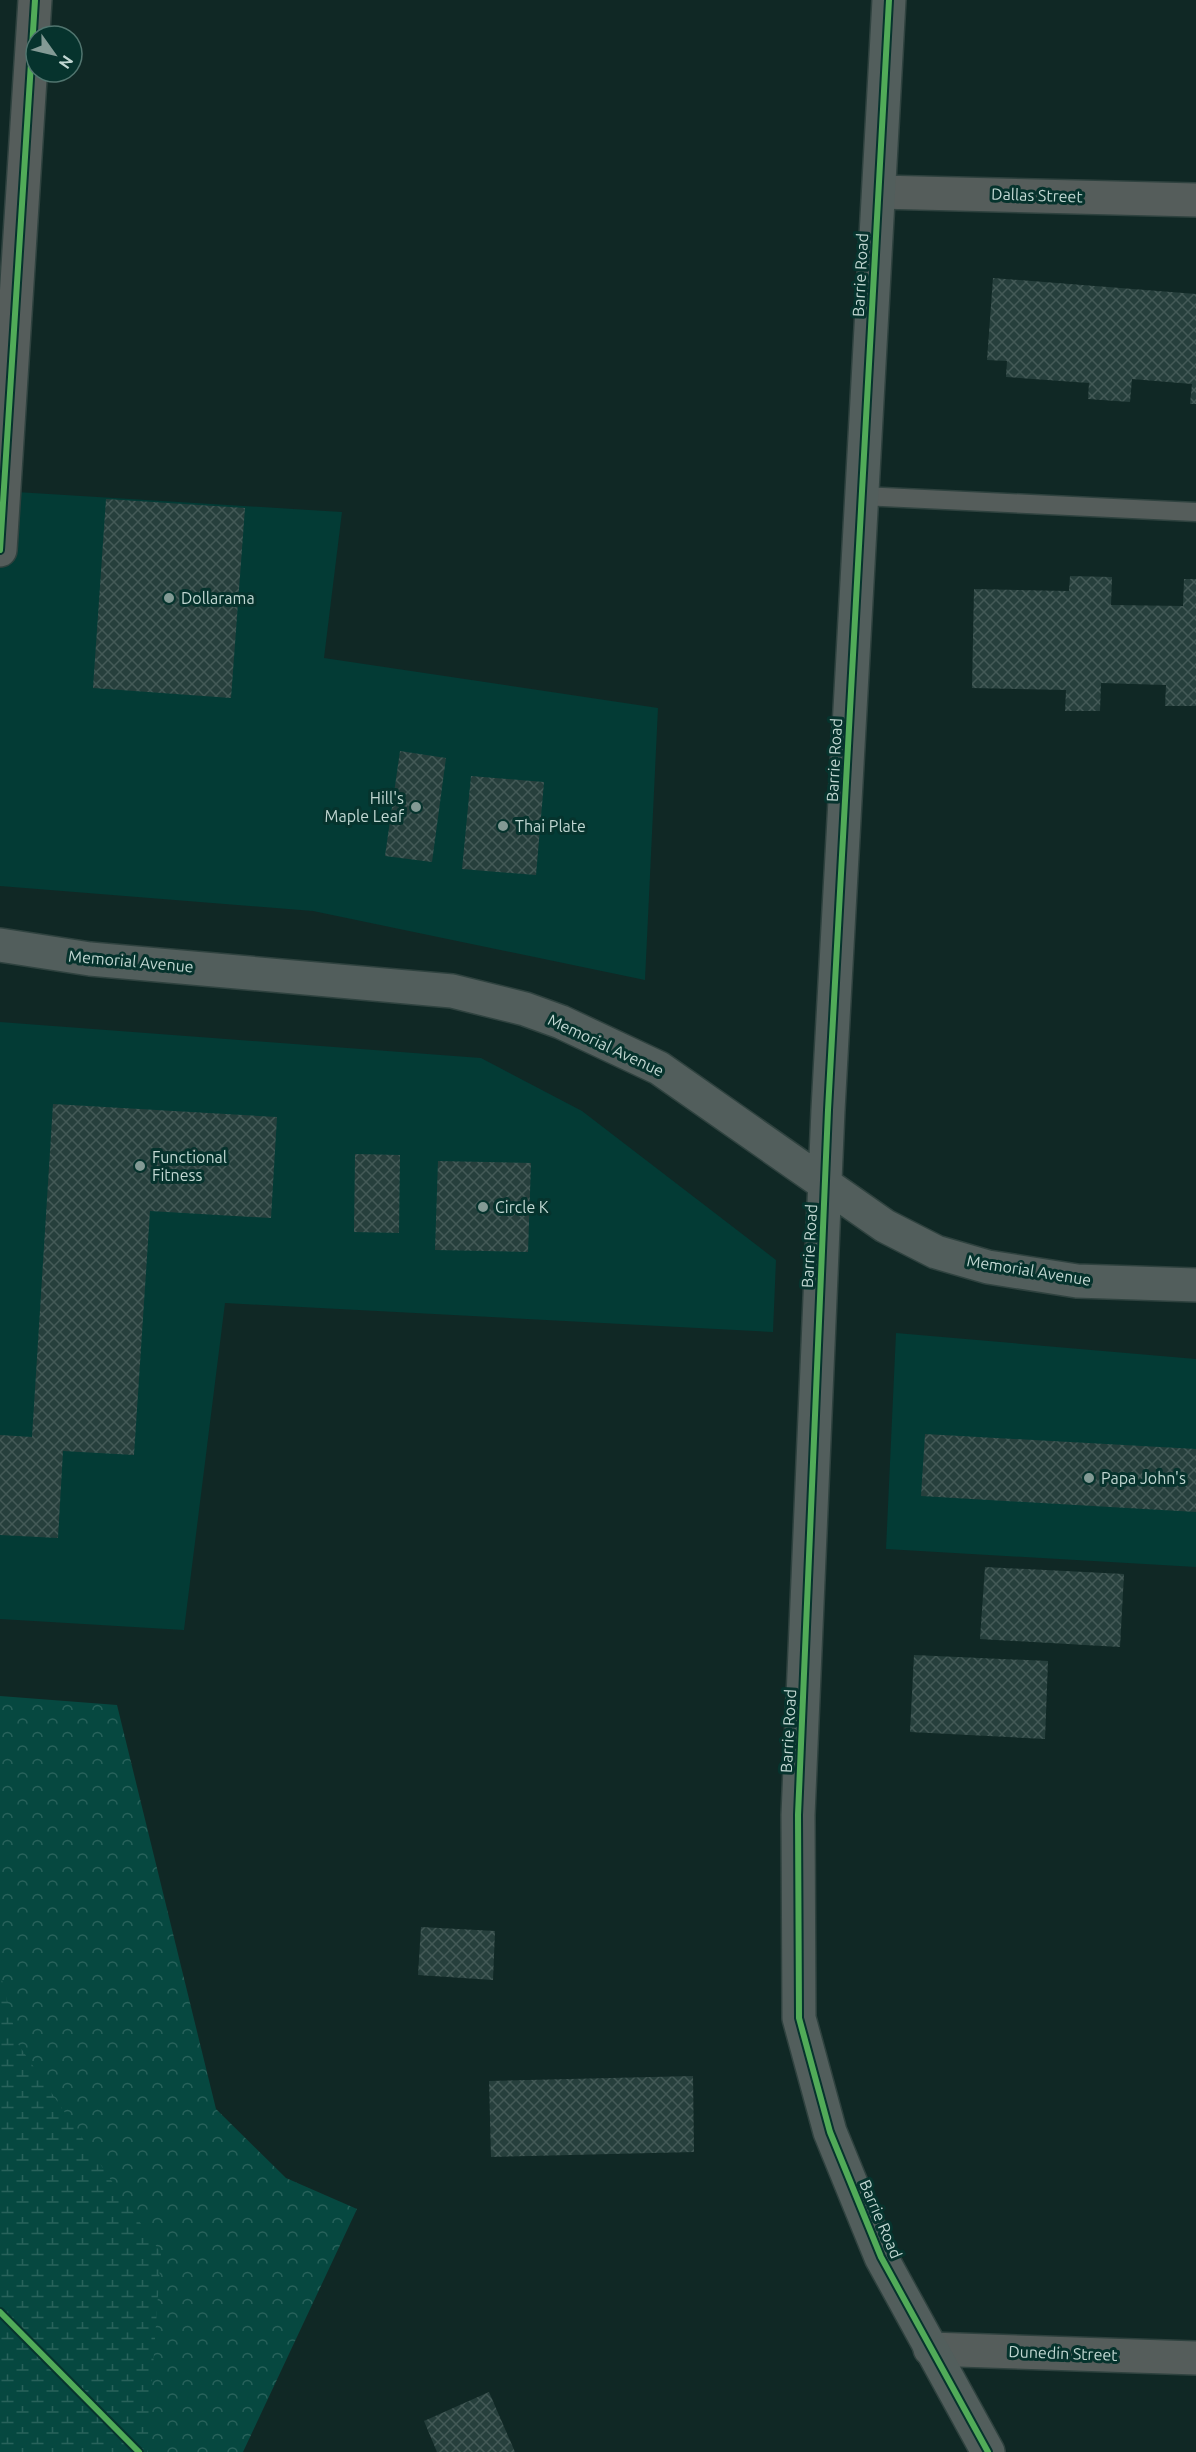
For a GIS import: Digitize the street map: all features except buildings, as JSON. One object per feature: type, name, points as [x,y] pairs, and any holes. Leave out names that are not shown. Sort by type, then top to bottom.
[{"type":"street","points":[[0,550],[35,0]]},
{"type":"street","name":"Barrie Road","points":[[889,0],[825,1184],[798,1815],[799,2018],[830,2132],[881,2258],[988,2452]]},
{"type":"street","name":"Dallas Street","points":[[879,192],[1196,200]]},
{"type":"street","name":"Memorial Avenue","points":[[0,945],[90,959],[452,991],[525,1009],[561,1022],[659,1068],[895,1231],[936,1252],[988,1267],[1077,1281],[1196,1284]]},
{"type":"street","name":"Dunedin Street","points":[[930,2349],[1196,2358]]},
{"type":"lane","points":[[862,496],[1196,512]]},
{"type":"shaded area","points":[[0,491],[342,512],[324,658],[658,708],[645,980],[313,911],[0,886]]},
{"type":"shaded area","points":[[0,1022],[481,1058],[582,1111],[776,1260],[773,1332],[225,1303],[184,1630],[0,1619]]},
{"type":"shaded area","points":[[896,1333],[1196,1359],[1196,1567],[886,1549]]},
{"type":"green space","points":[[0,1696],[117,1705],[216,2109],[286,2178],[357,2209],[243,2452],[0,2452]]},
{"type":"green space","points":[[0,1972],[18,2044],[161,2253],[147,2452],[0,2452]]},
{"type":"cycle path","points":[[0,550],[35,0]]},
{"type":"cycle path","points":[[889,0],[828,1110],[798,1815],[799,2018],[830,2132],[881,2257],[988,2452]]},
{"type":"cycle path","points":[[0,2312],[139,2452]]},
{"type":"place","name":"Dollarama","points":[[169,598]]},
{"type":"place","name":"Hill's Maple Leaf","points":[[416,807]]},
{"type":"place","name":"Thai Plate","points":[[503,826]]},
{"type":"place","name":"Functional Fitness","points":[[140,1166]]},
{"type":"place","name":"Circle K","points":[[483,1207]]},
{"type":"place","name":"Papa John's","points":[[1089,1478]]}]
